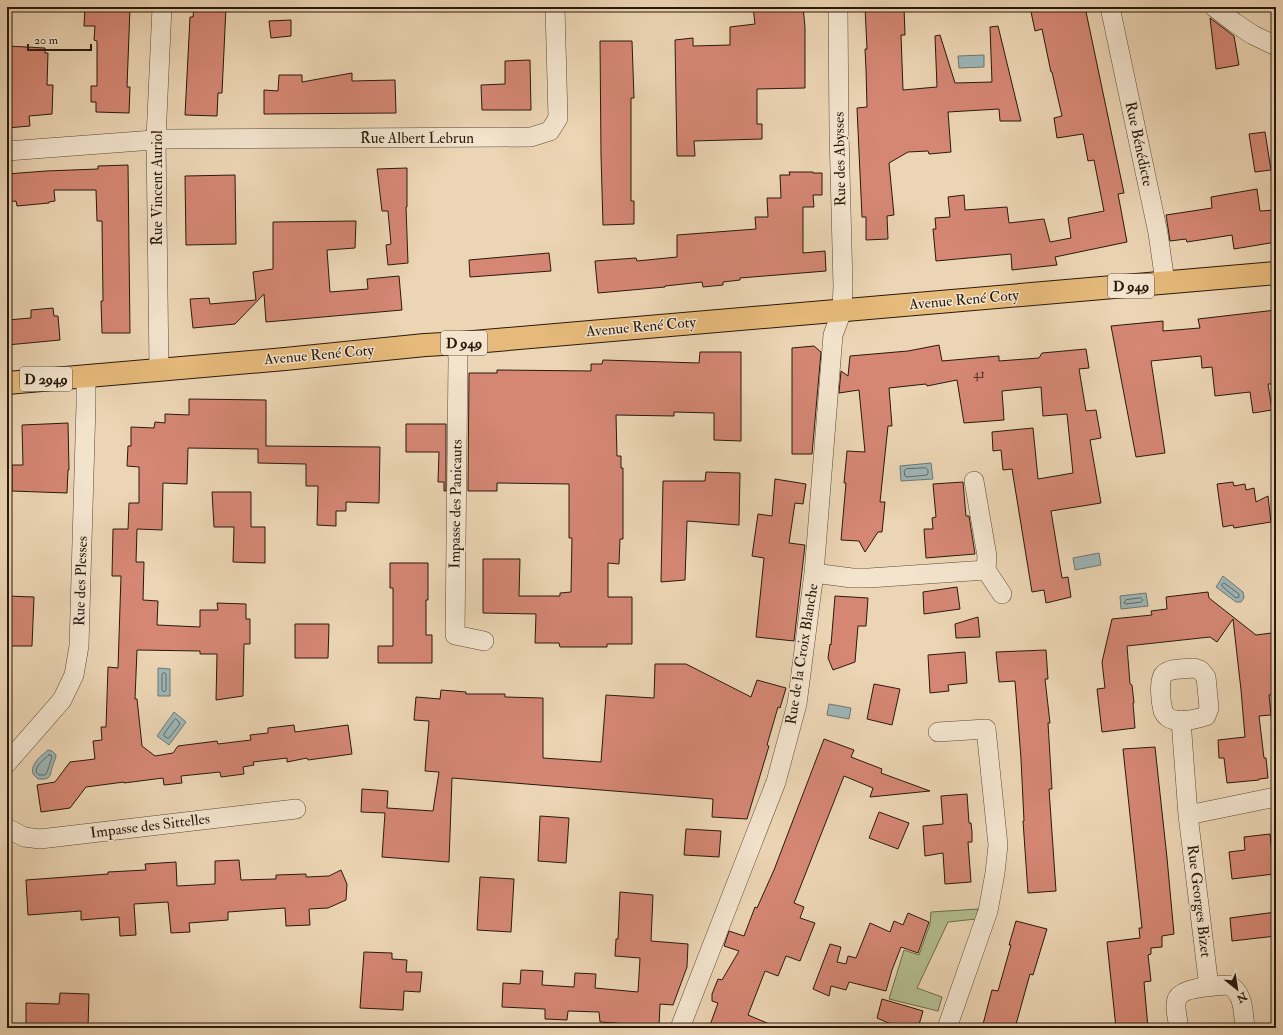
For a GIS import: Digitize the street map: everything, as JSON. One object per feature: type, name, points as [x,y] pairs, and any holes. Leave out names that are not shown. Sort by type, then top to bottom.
[{"type":"main road","name":"Avenue René Coty","points":[[7,383],[285,359],[425,345],[457,344],[1276,273]]},
{"type":"street","name":"Rue Vincent Auriol","points":[[159,369],[156,139],[162,7]]},
{"type":"street","name":"Rue Albert Lebrun","points":[[7,151],[156,139],[531,137],[541,135],[550,131],[558,118],[555,7]]},
{"type":"street","name":"Rue des Abysses","points":[[838,7],[839,132],[843,286],[842,311]]},
{"type":"street","name":"Rue Bénédicte","points":[[1110,7],[1158,233],[1165,282]]},
{"type":"street","points":[[1214,7],[1253,35],[1276,46]]},
{"type":"street","name":"Rue de la Croix Blanche","points":[[680,1028],[776,782],[797,704],[814,573],[833,335],[842,311]]},
{"type":"street","name":"Impasse des Panicauts","points":[[457,344],[454,635],[484,641]]},
{"type":"street","name":"Rue des Plesses","points":[[7,763],[62,700],[74,675],[79,646],[86,375]]},
{"type":"street","points":[[974,481],[987,556],[986,570],[1002,594]]},
{"type":"street","points":[[814,573],[852,578],[869,578],[986,570]]},
{"type":"street","name":"Rue Georges Bizet","points":[[1181,720],[1188,815],[1209,987]]},
{"type":"street","points":[[938,732],[986,729],[998,845],[995,873],[988,910],[947,1028]]},
{"type":"street","points":[[1188,815],[1276,797]]},
{"type":"street","name":"Impasse des Sittelles","points":[[7,828],[24,837],[40,839],[296,809]]},
{"type":"street","points":[[1178,1028],[1176,1008],[1179,996],[1184,992],[1192,990],[1228,985],[1234,987],[1238,992],[1245,1028]]},
{"type":"green space","points":[[978,909],[976,919],[948,922],[917,988],[942,997],[938,1011],[889,999],[904,950],[919,955],[930,924],[931,912]]},
{"type":"water","points":[[984,55],[984,67],[959,68],[958,56]]},
{"type":"water","points":[[931,463],[933,479],[901,481],[900,466]]},
{"type":"water","points":[[1099,553],[1101,565],[1075,570],[1073,558]]},
{"type":"water","points":[[1223,576],[1243,592],[1244,598],[1241,602],[1236,602],[1216,587]]},
{"type":"water","points":[[1146,593],[1148,606],[1121,609],[1120,596]]},
{"type":"water","points":[[158,668],[170,669],[170,696],[158,696]]},
{"type":"water","points":[[829,704],[851,708],[849,719],[827,715]]},
{"type":"water","points":[[174,712],[186,722],[169,745],[157,736]]},
{"type":"water","points":[[48,750],[52,751],[56,755],[50,776],[46,779],[38,779],[33,774],[33,767],[37,760]]},
{"type":"building","points":[[85,7],[130,8],[127,87],[130,87],[129,113],[96,112],[96,102],[91,102],[91,86],[97,86],[97,41],[94,40],[95,26],[84,26]]},
{"type":"building","points":[[194,7],[226,7],[222,93],[218,93],[217,116],[185,115],[190,17],[193,17]]},
{"type":"building","points":[[753,7],[803,7],[805,27],[805,88],[757,89],[757,124],[762,124],[762,139],[694,141],[695,156],[677,156],[675,40],[693,38],[693,46],[730,45],[730,27],[755,24]]},
{"type":"building","points":[[865,7],[904,7],[905,35],[901,35],[903,90],[937,87],[935,36],[940,35],[955,83],[992,82],[990,27],[998,26],[1021,121],[1000,121],[999,109],[948,112],[951,152],[929,154],[928,151],[908,152],[889,163],[894,215],[887,216],[888,239],[866,240],[866,217],[862,217],[857,108],[867,107]]},
{"type":"building","points":[[1030,7],[1085,7],[1124,193],[1118,194],[1127,242],[1055,257],[1057,265],[1012,270],[1011,254],[936,261],[933,229],[936,229],[935,218],[950,217],[948,197],[964,195],[965,210],[1007,207],[1009,223],[1044,219],[1050,242],[1071,238],[1068,218],[1104,211],[1094,160],[1088,161],[1083,134],[1057,138],[1054,118],[1062,116],[1042,29],[1035,31]]},
{"type":"building","points":[[1210,18],[1234,36],[1239,65],[1216,69]]},
{"type":"building","points":[[291,20],[291,36],[271,38],[269,21]]},
{"type":"building","points":[[600,41],[632,41],[634,98],[631,98],[631,201],[634,201],[634,224],[603,225]]},
{"type":"building","points":[[7,46],[45,48],[45,53],[48,53],[47,85],[53,85],[52,114],[29,116],[30,126],[7,128]]},
{"type":"building","points":[[530,60],[531,110],[482,110],[481,85],[505,84],[505,61]]},
{"type":"building","points":[[352,73],[352,81],[395,80],[396,113],[264,114],[264,90],[278,91],[279,75],[302,75],[302,82]]},
{"type":"building","points":[[1265,132],[1271,170],[1255,172],[1249,134]]},
{"type":"building","points":[[128,165],[130,333],[102,333],[102,221],[97,221],[96,190],[54,190],[55,201],[49,203],[17,206],[16,201],[7,202],[7,174],[98,169],[98,166]]},
{"type":"building","points":[[407,168],[406,207],[408,263],[388,265],[386,245],[391,244],[388,211],[382,211],[377,169]]},
{"type":"building","points":[[789,172],[822,173],[822,195],[813,195],[814,207],[803,207],[803,253],[825,251],[826,271],[740,278],[740,280],[723,282],[723,285],[703,287],[702,282],[598,293],[595,261],[636,258],[637,261],[677,257],[677,235],[756,229],[755,217],[768,217],[767,198],[781,198],[780,175],[790,175]]},
{"type":"building","points":[[235,175],[236,244],[186,245],[185,176]]},
{"type":"building","points":[[1257,189],[1260,211],[1276,210],[1276,242],[1234,249],[1232,235],[1187,242],[1186,239],[1170,241],[1166,215],[1212,208],[1211,197]]},
{"type":"building","points":[[356,221],[355,248],[327,250],[330,292],[368,289],[367,279],[399,276],[402,310],[266,322],[264,294],[235,324],[193,328],[190,299],[209,298],[210,304],[256,300],[253,272],[273,269],[273,222]]},
{"type":"building","points":[[549,253],[551,271],[470,277],[469,260]]},
{"type":"building","points":[[53,308],[54,316],[58,316],[60,340],[7,345],[7,320],[31,318],[31,310]]},
{"type":"building","points":[[1276,310],[1276,384],[1268,384],[1272,410],[1253,413],[1250,392],[1215,396],[1212,367],[1202,368],[1201,356],[1151,361],[1165,453],[1136,457],[1111,326],[1163,321],[1163,331],[1200,328],[1198,319]]},
{"type":"building","points":[[939,345],[942,361],[999,356],[999,361],[1039,358],[1042,353],[1086,349],[1089,368],[1079,369],[1086,411],[1096,410],[1101,438],[1090,440],[1101,503],[1051,511],[1062,578],[1068,577],[1071,597],[1046,603],[1044,590],[1032,592],[1012,469],[1003,470],[1001,450],[993,451],[992,432],[1033,428],[1038,479],[1073,473],[1067,414],[1043,416],[1041,387],[1002,391],[1004,420],[964,423],[957,380],[927,386],[926,384],[889,388],[892,426],[888,426],[880,502],[885,502],[882,532],[878,532],[865,552],[859,541],[841,540],[847,451],[865,452],[859,390],[839,393],[841,371],[848,376],[850,356],[908,351]]},
{"type":"building","points":[[814,346],[821,352],[812,454],[792,454],[792,348]]},
{"type":"building","points":[[700,352],[741,352],[741,441],[714,440],[714,413],[674,412],[674,416],[616,415],[617,456],[621,456],[621,468],[623,468],[623,539],[620,539],[619,564],[608,563],[608,597],[632,597],[632,644],[607,644],[607,647],[560,647],[559,643],[535,643],[536,614],[483,613],[483,559],[520,559],[519,596],[560,596],[560,593],[571,592],[572,538],[569,538],[569,484],[497,483],[497,491],[468,491],[469,373],[497,373],[497,370],[591,371],[591,364],[602,364],[603,360],[699,363]]},
{"type":"building","points":[[189,399],[266,400],[266,446],[380,447],[379,503],[346,502],[346,511],[336,511],[336,526],[317,525],[318,486],[306,486],[306,464],[258,463],[258,449],[188,448],[187,484],[163,483],[162,530],[137,529],[136,562],[144,562],[143,600],[158,601],[157,625],[200,627],[200,610],[218,610],[217,603],[246,604],[246,619],[250,619],[250,644],[244,644],[243,696],[216,700],[217,654],[200,654],[200,651],[137,650],[135,699],[137,699],[142,746],[155,756],[173,753],[178,746],[217,741],[218,744],[251,740],[250,735],[268,733],[268,728],[294,725],[295,732],[348,725],[352,754],[308,760],[307,758],[287,762],[287,758],[253,762],[254,765],[243,767],[244,774],[221,777],[220,772],[181,776],[182,783],[164,785],[163,778],[86,787],[70,808],[41,812],[37,785],[55,782],[70,762],[95,759],[93,741],[102,740],[101,727],[106,727],[108,667],[118,668],[121,576],[112,576],[113,529],[128,529],[129,503],[139,503],[139,467],[127,466],[128,446],[131,446],[131,427],[154,428],[155,422],[165,423],[165,414],[189,415]]},
{"type":"building","points":[[68,423],[69,470],[67,493],[12,491],[12,465],[23,465],[22,425]]},
{"type":"building","points":[[406,424],[446,424],[446,491],[444,491],[444,482],[438,482],[439,452],[406,452]]},
{"type":"building","points":[[706,472],[740,473],[739,525],[687,521],[685,580],[661,582],[663,481],[705,481]]},
{"type":"building","points":[[775,479],[806,484],[803,504],[795,503],[789,543],[805,545],[794,641],[756,637],[764,558],[752,556],[758,514],[772,516]]},
{"type":"building","points":[[963,482],[966,516],[969,516],[975,554],[926,558],[924,529],[933,529],[932,518],[936,517],[933,484]]},
{"type":"building","points":[[1233,482],[1234,486],[1245,484],[1246,490],[1254,488],[1256,502],[1268,496],[1271,522],[1234,528],[1233,525],[1223,527],[1217,484]]},
{"type":"building","points":[[212,492],[251,492],[251,527],[265,527],[265,563],[233,562],[234,527],[214,527]]},
{"type":"building","points":[[390,563],[428,563],[426,635],[432,635],[432,663],[378,663],[378,646],[393,646],[393,588],[390,588]]},
{"type":"building","points":[[957,587],[960,609],[924,614],[923,592]]},
{"type":"building","points":[[1208,592],[1209,598],[1256,635],[1272,633],[1276,670],[1276,694],[1269,695],[1271,715],[1259,716],[1268,778],[1227,783],[1224,758],[1219,758],[1218,740],[1245,737],[1233,619],[1217,642],[1210,637],[1127,646],[1130,684],[1132,685],[1134,703],[1135,728],[1102,732],[1097,689],[1105,688],[1102,662],[1112,619],[1152,615],[1151,611],[1167,609],[1166,597]]},
{"type":"building","points":[[7,596],[34,597],[32,646],[7,646]]},
{"type":"building","points":[[835,596],[868,598],[866,626],[858,626],[855,662],[833,670],[828,658],[830,644],[831,645]]},
{"type":"building","points":[[978,617],[980,637],[956,638],[955,624]]},
{"type":"building","points":[[295,624],[329,624],[328,658],[295,658]]},
{"type":"building","points":[[1046,650],[1048,679],[1045,679],[1050,723],[1048,723],[1052,789],[1049,789],[1056,891],[1028,893],[1023,821],[1021,759],[1015,681],[999,682],[996,652]]},
{"type":"building","points":[[965,652],[967,683],[948,685],[949,691],[930,693],[928,655]]},
{"type":"building","points":[[655,664],[686,664],[751,697],[757,680],[786,688],[780,708],[778,707],[767,745],[769,746],[747,819],[712,817],[713,799],[452,778],[449,862],[382,857],[385,813],[361,812],[362,789],[388,791],[387,808],[433,811],[439,772],[425,771],[429,721],[414,720],[416,697],[440,699],[441,690],[466,692],[466,694],[505,694],[505,697],[543,698],[543,758],[601,762],[606,695],[654,698]]},
{"type":"building","points":[[874,684],[900,689],[892,725],[867,719]]},
{"type":"building","points":[[824,739],[854,750],[851,757],[882,769],[881,773],[930,791],[870,797],[873,788],[844,776],[794,903],[804,907],[800,918],[815,923],[800,961],[786,956],[778,976],[765,971],[748,1015],[779,1028],[709,1028],[718,1003],[712,1001],[712,994],[718,979],[722,980],[739,951],[724,946],[729,931],[744,936],[755,907],[757,908],[774,870]]},
{"type":"building","points":[[1155,747],[1174,934],[1162,936],[1162,947],[1151,948],[1151,954],[1148,955],[1151,981],[1144,982],[1148,1028],[1116,1028],[1107,942],[1140,938],[1139,928],[1142,928],[1123,749]]},
{"type":"building","points":[[967,794],[969,823],[971,823],[972,832],[972,842],[968,842],[971,882],[945,884],[943,853],[925,856],[923,826],[943,824],[941,796]]},
{"type":"building","points":[[879,812],[909,823],[898,849],[869,838]]},
{"type":"building","points":[[540,816],[569,818],[566,863],[538,861]]},
{"type":"building","points":[[686,829],[721,831],[719,857],[684,855]]},
{"type":"building","points":[[1270,834],[1274,874],[1232,879],[1229,852],[1245,850],[1244,837]]},
{"type":"building","points":[[239,860],[241,880],[276,879],[276,875],[306,874],[306,877],[329,876],[341,870],[347,884],[346,900],[328,908],[309,909],[310,925],[286,926],[285,908],[228,912],[228,920],[189,923],[190,932],[171,933],[168,902],[134,904],[136,935],[120,936],[119,917],[81,920],[81,911],[28,915],[26,880],[146,870],[145,864],[176,862],[177,886],[215,884],[215,861]]},
{"type":"building","points":[[480,877],[514,879],[511,932],[477,930]]},
{"type":"building","points":[[620,892],[653,895],[651,941],[688,944],[687,967],[673,1005],[660,1004],[659,1026],[600,1022],[599,1012],[568,1011],[567,1020],[545,1019],[545,1009],[502,1007],[503,983],[520,984],[521,970],[543,971],[542,985],[574,987],[575,973],[596,974],[595,988],[638,992],[640,958],[615,956],[616,939],[618,939]]},
{"type":"building","points":[[1276,912],[1276,936],[1232,941],[1230,918]]},
{"type":"building","points":[[908,913],[929,922],[918,953],[901,947],[886,991],[849,982],[846,990],[831,986],[829,996],[813,989],[830,944],[841,947],[837,962],[846,964],[848,956],[856,958],[870,923],[890,932],[894,921],[903,925]]},
{"type":"building","points":[[1016,921],[1047,929],[1033,975],[1030,974],[1015,1028],[982,1028],[992,990],[998,991]]},
{"type":"building","points":[[364,952],[392,953],[392,959],[407,960],[406,972],[422,972],[420,992],[404,991],[403,1010],[360,1008]]},
{"type":"building","points":[[60,993],[89,994],[88,1028],[26,1028],[26,1003],[59,1004]]},
{"type":"building","points":[[882,999],[923,1011],[918,1028],[900,1028],[877,1018]]}]
